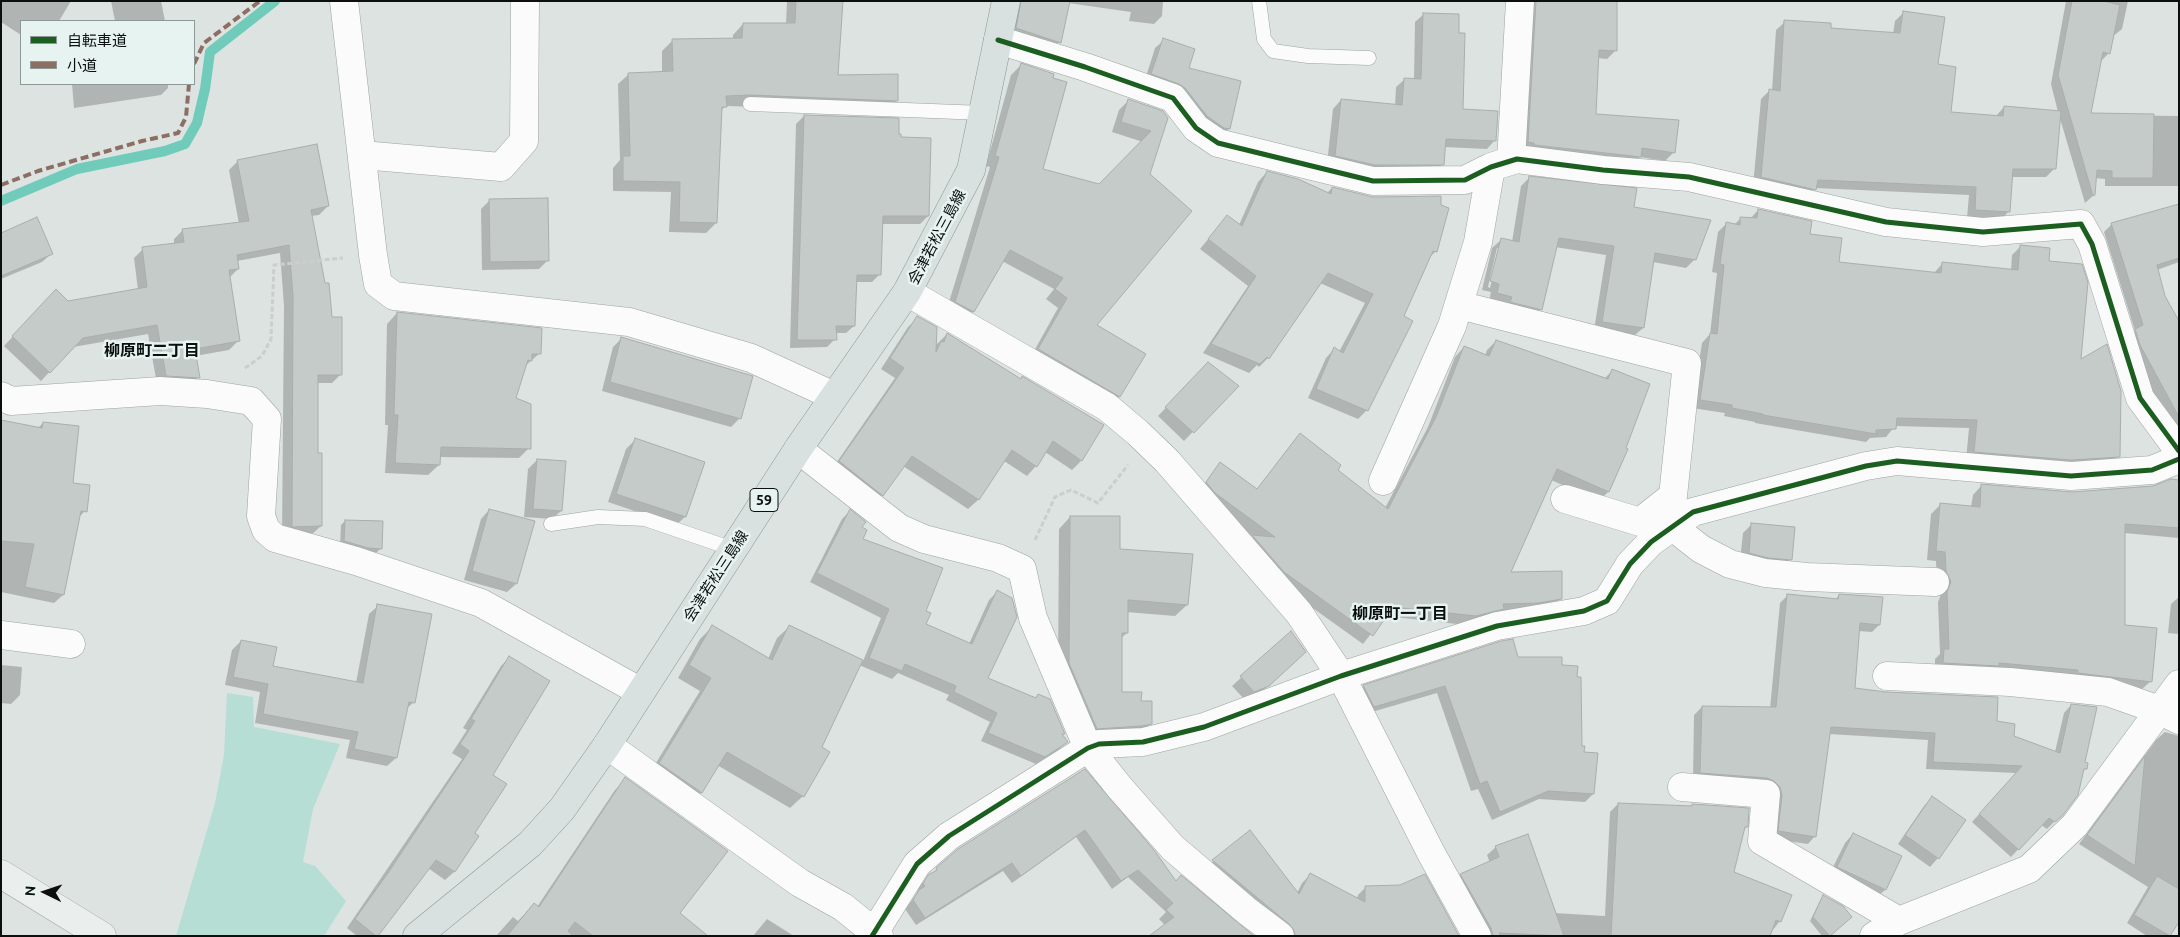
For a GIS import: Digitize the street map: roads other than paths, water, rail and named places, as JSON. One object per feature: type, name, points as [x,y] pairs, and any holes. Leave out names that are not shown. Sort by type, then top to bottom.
[{"type":"main road","name":"会津若松三島線","points":[[417,936],[530,844],[562,809],[641,692],[798,448],[907,292],[971,170],[1006,1]]},
{"type":"street","points":[[344,1],[373,255],[378,284],[394,296],[629,322],[752,358],[834,396]]},
{"type":"street","points":[[362,155],[501,167],[524,141],[525,1]]},
{"type":"street","points":[[1383,481],[1452,326],[1501,164],[1520,1]]},
{"type":"street","points":[[998,40],[1085,67],[1173,98],[1196,128],[1218,143],[1373,181],[1464,180],[1517,159],[1603,170],[1689,177],[1886,222],[1983,232],[2081,224],[2092,244],[2140,398],[2179,451]]},
{"type":"street","points":[[907,292],[1032,362],[1107,407],[1167,460],[1298,613],[1341,676],[1431,853],[1477,936]]},
{"type":"street","points":[[1459,305],[1687,363],[1678,513],[1701,549],[1730,564],[1765,573],[1807,577],[1935,582]]},
{"type":"street","points":[[1,396],[10,401],[160,391],[207,394],[251,401],[267,419],[261,516],[266,530],[275,538],[356,561],[481,603],[641,692]]},
{"type":"street","points":[[798,448],[899,528],[924,539],[998,558],[1022,569],[1033,618],[1088,748],[1120,788],[1173,848],[1280,936]]},
{"type":"street","points":[[1565,499],[1640,522],[1678,513],[1693,512],[1856,469],[1897,461],[2071,476],[2152,470],[2179,459]]},
{"type":"street","points":[[607,744],[800,883],[843,908],[875,934],[917,864],[949,836],[1088,748],[1099,744],[1143,742],[1204,727],[1341,676],[1497,626],[1584,611],[1607,601],[1630,564],[1678,513]]},
{"type":"street","points":[[1,635],[71,644]]},
{"type":"street","points":[[1887,676],[2010,682],[2108,692],[2169,715]]},
{"type":"street","points":[[1874,936],[1899,921],[2029,869],[2075,825],[2169,715],[2179,684]]},
{"type":"street","points":[[1682,787],[1766,794],[1762,841],[1899,921]]},
{"type":"street","points":[[1,874],[102,936]]},
{"type":"lane","points":[[1259,1],[1264,39],[1273,51],[1308,56],[1369,58]]},
{"type":"lane","points":[[750,104],[984,112]]},
{"type":"lane","points":[[551,524],[598,517],[645,519],[733,548]]},
{"type":"waterway","points":[[1,201],[77,169],[165,151],[185,144],[197,123],[205,89],[210,52],[275,1]]},
{"type":"district","name":"柳原町二丁目","points":[[152,351]]},
{"type":"district","name":"柳原町一丁目","points":[[1400,614]]}]
